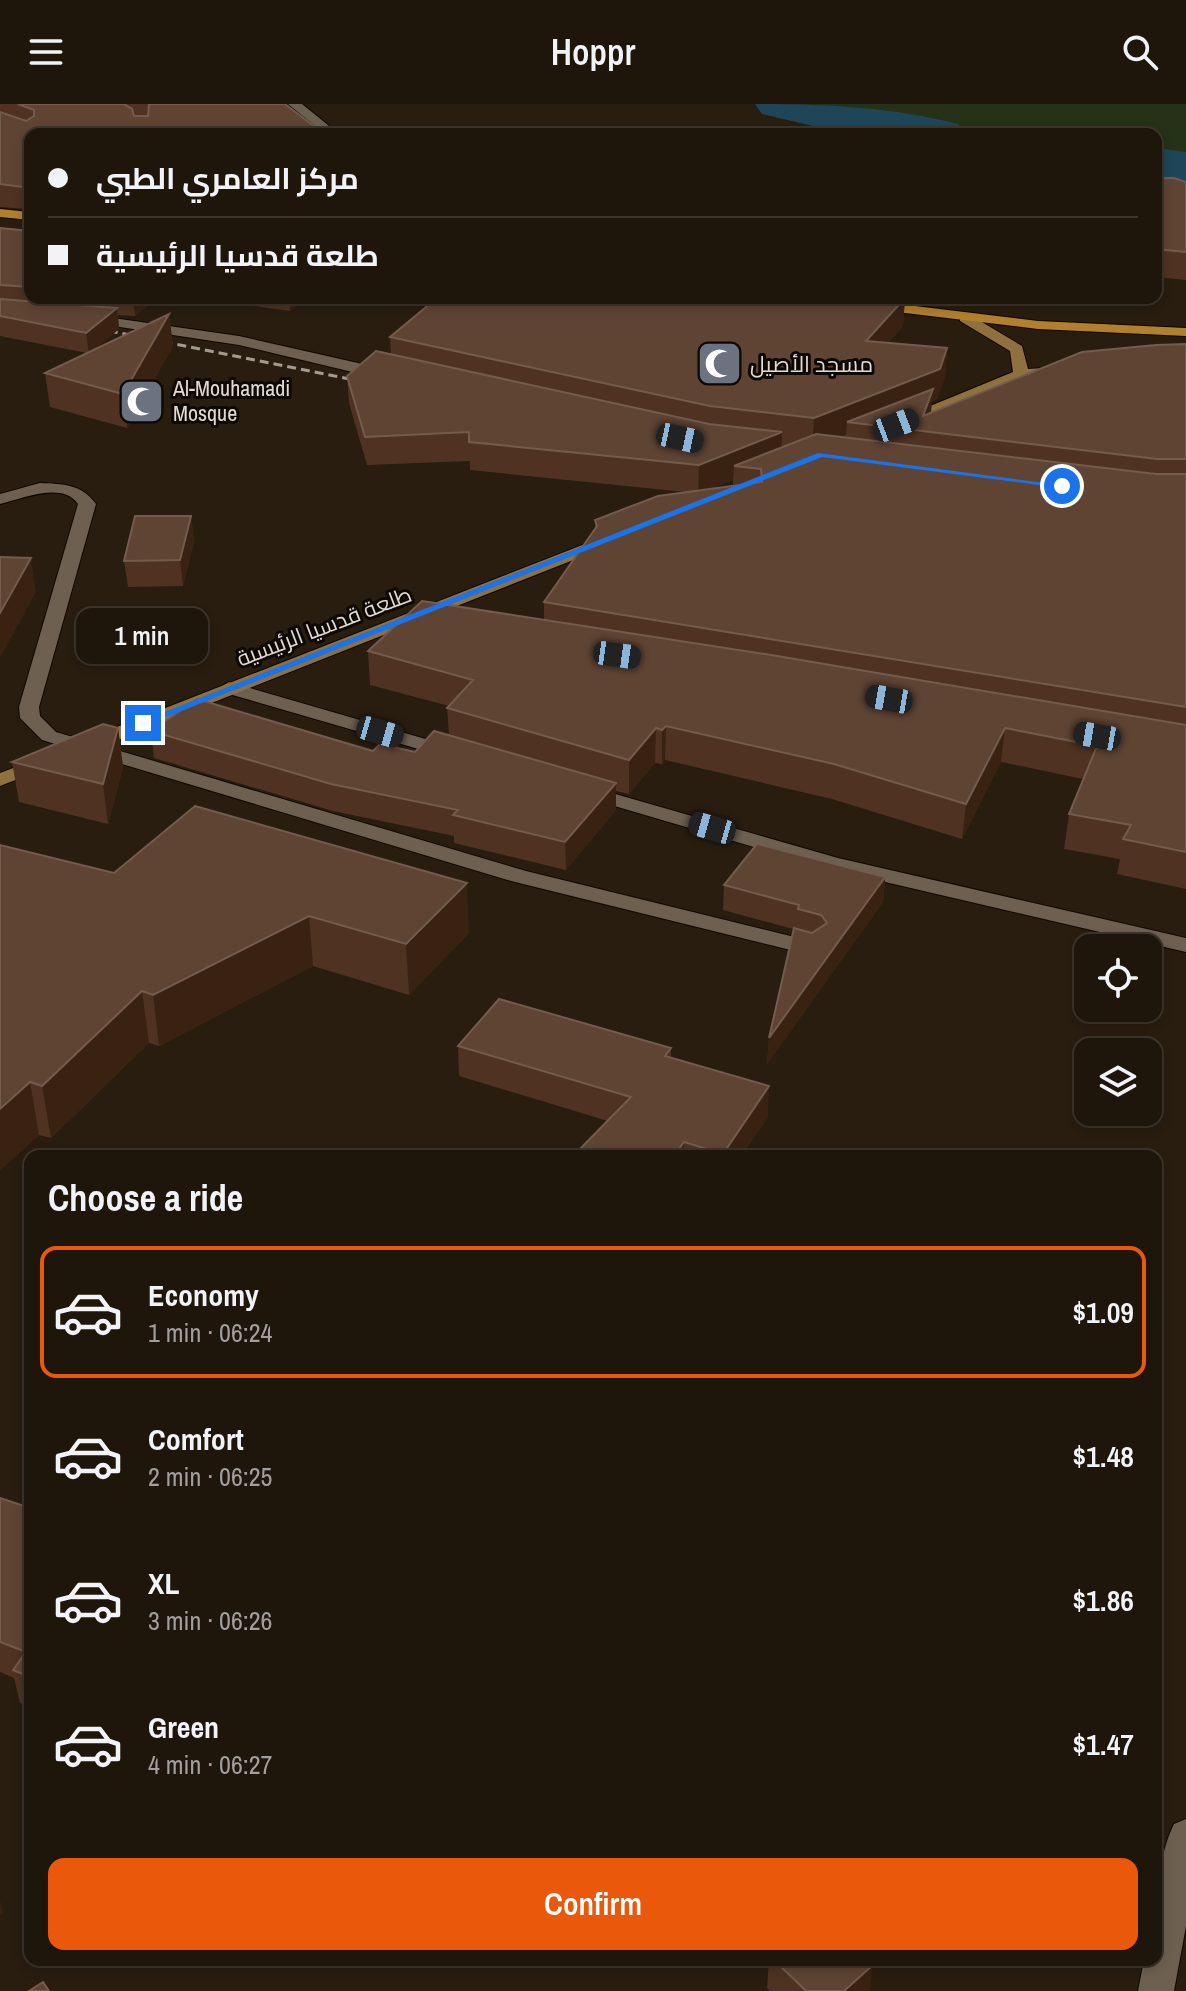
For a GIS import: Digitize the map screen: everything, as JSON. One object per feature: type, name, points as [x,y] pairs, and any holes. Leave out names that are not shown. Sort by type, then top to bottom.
[{"type":"main road","points":[[0,213],[24,215]]},
{"type":"main road","points":[[859,304],[965,318],[1186,332]]},
{"type":"main road","points":[[965,318],[1017,349],[1021,374]]},
{"type":"main road","points":[[1112,329],[1134,343]]},
{"type":"main road","points":[[890,428],[1021,374],[1079,371]]},
{"type":"main road","name":"طلعة قدسيا الرئيسية","points":[[0,780],[623,534]]},
{"type":"street","points":[[294,104],[325,128]]},
{"type":"street","points":[[67,316],[179,327],[316,355],[406,379]]},
{"type":"street","points":[[0,499],[53,488],[74,491],[86,499],[29,707],[30,718],[37,728],[57,739],[519,876],[811,948]]},
{"type":"street","points":[[402,622],[433,627]]},
{"type":"street","points":[[229,688],[471,758]]},
{"type":"street","points":[[561,785],[833,863],[1186,945]]},
{"type":"street","points":[[1162,1960],[1186,1834]]},
{"type":"street","points":[[1156,1991],[1161,1966]]},
{"type":"green space","points":[[786,104],[1186,104],[1186,167],[1162,164],[1162,128],[901,128],[838,118]]},
{"type":"building","points":[[18,104],[124,104],[132,109],[134,116],[148,116],[149,104],[285,104],[316,128],[24,128],[24,187],[0,184],[0,112],[26,121],[34,116],[34,110]]},
{"type":"building","points":[[1162,178],[1186,182],[1186,252],[1162,250]]},
{"type":"building","points":[[0,228],[24,230],[24,287],[0,285]]},
{"type":"building","points":[[0,299],[24,301],[24,304],[117,308],[86,333],[0,316]]},
{"type":"building","points":[[430,304],[900,304],[866,341],[947,348],[940,369],[814,418],[710,406],[390,337]]},
{"type":"building","points":[[169,314],[123,394],[45,373]]},
{"type":"building","points":[[1186,344],[1186,459],[1157,459],[847,422],[933,389],[923,416],[1082,352]]},
{"type":"building","points":[[376,351],[709,424],[782,432],[699,465],[469,442],[469,432],[365,437],[347,376]]},
{"type":"building","points":[[816,434],[1156,474],[1186,474],[1186,707],[544,602],[597,526],[595,520],[658,496],[762,482],[761,469],[734,466]]},
{"type":"building","points":[[135,516],[191,516],[180,560],[124,561]]},
{"type":"building","points":[[0,557],[31,558],[0,613]]},
{"type":"building","points":[[422,601],[771,655],[1186,725],[1186,852],[1123,839],[1131,825],[1069,814],[1097,746],[1005,728],[966,804],[834,764],[666,726],[662,730],[656,728],[629,760],[447,708],[473,680],[368,651]]},
{"type":"building","points":[[197,699],[373,751],[380,744],[415,752],[434,731],[616,783],[565,842],[453,815],[458,810],[331,784],[151,731]]},
{"type":"building","points":[[103,724],[118,728],[103,784],[12,762]]},
{"type":"building","points":[[195,806],[467,883],[406,944],[309,916],[153,995],[142,991],[42,1086],[30,1082],[0,1109],[0,845],[114,873]]},
{"type":"building","points":[[757,844],[885,877],[769,1038],[794,928],[812,933],[827,923],[821,915],[798,909],[799,905],[724,885]]},
{"type":"building","points":[[499,999],[671,1048],[665,1056],[769,1086],[726,1150],[710,1150],[684,1142],[678,1150],[579,1150],[631,1097],[458,1046]]},
{"type":"building","points":[[0,1498],[24,1506],[24,1651],[0,1642]]},
{"type":"building","points":[[24,1655],[24,1675],[13,1670]]},
{"type":"building","points":[[780,1966],[872,1966],[844,1991],[806,1991]]},
{"type":"building","points":[[43,1982],[49,1991],[29,1991]]},
{"type":"waterway","points":[[779,104],[838,118],[902,128]]},
{"type":"waterway","points":[[1162,164],[1186,167]]},
{"type":"railway","points":[[95,328],[370,383]]},
{"type":"place","name":"مسجد الأصيل","points":[[719,364]]},
{"type":"place","name":"Al-Mouhamadi Mosque","points":[[142,401]]},
{"type":"route","points":[[143,723],[821,455],[1062,486]]}]
